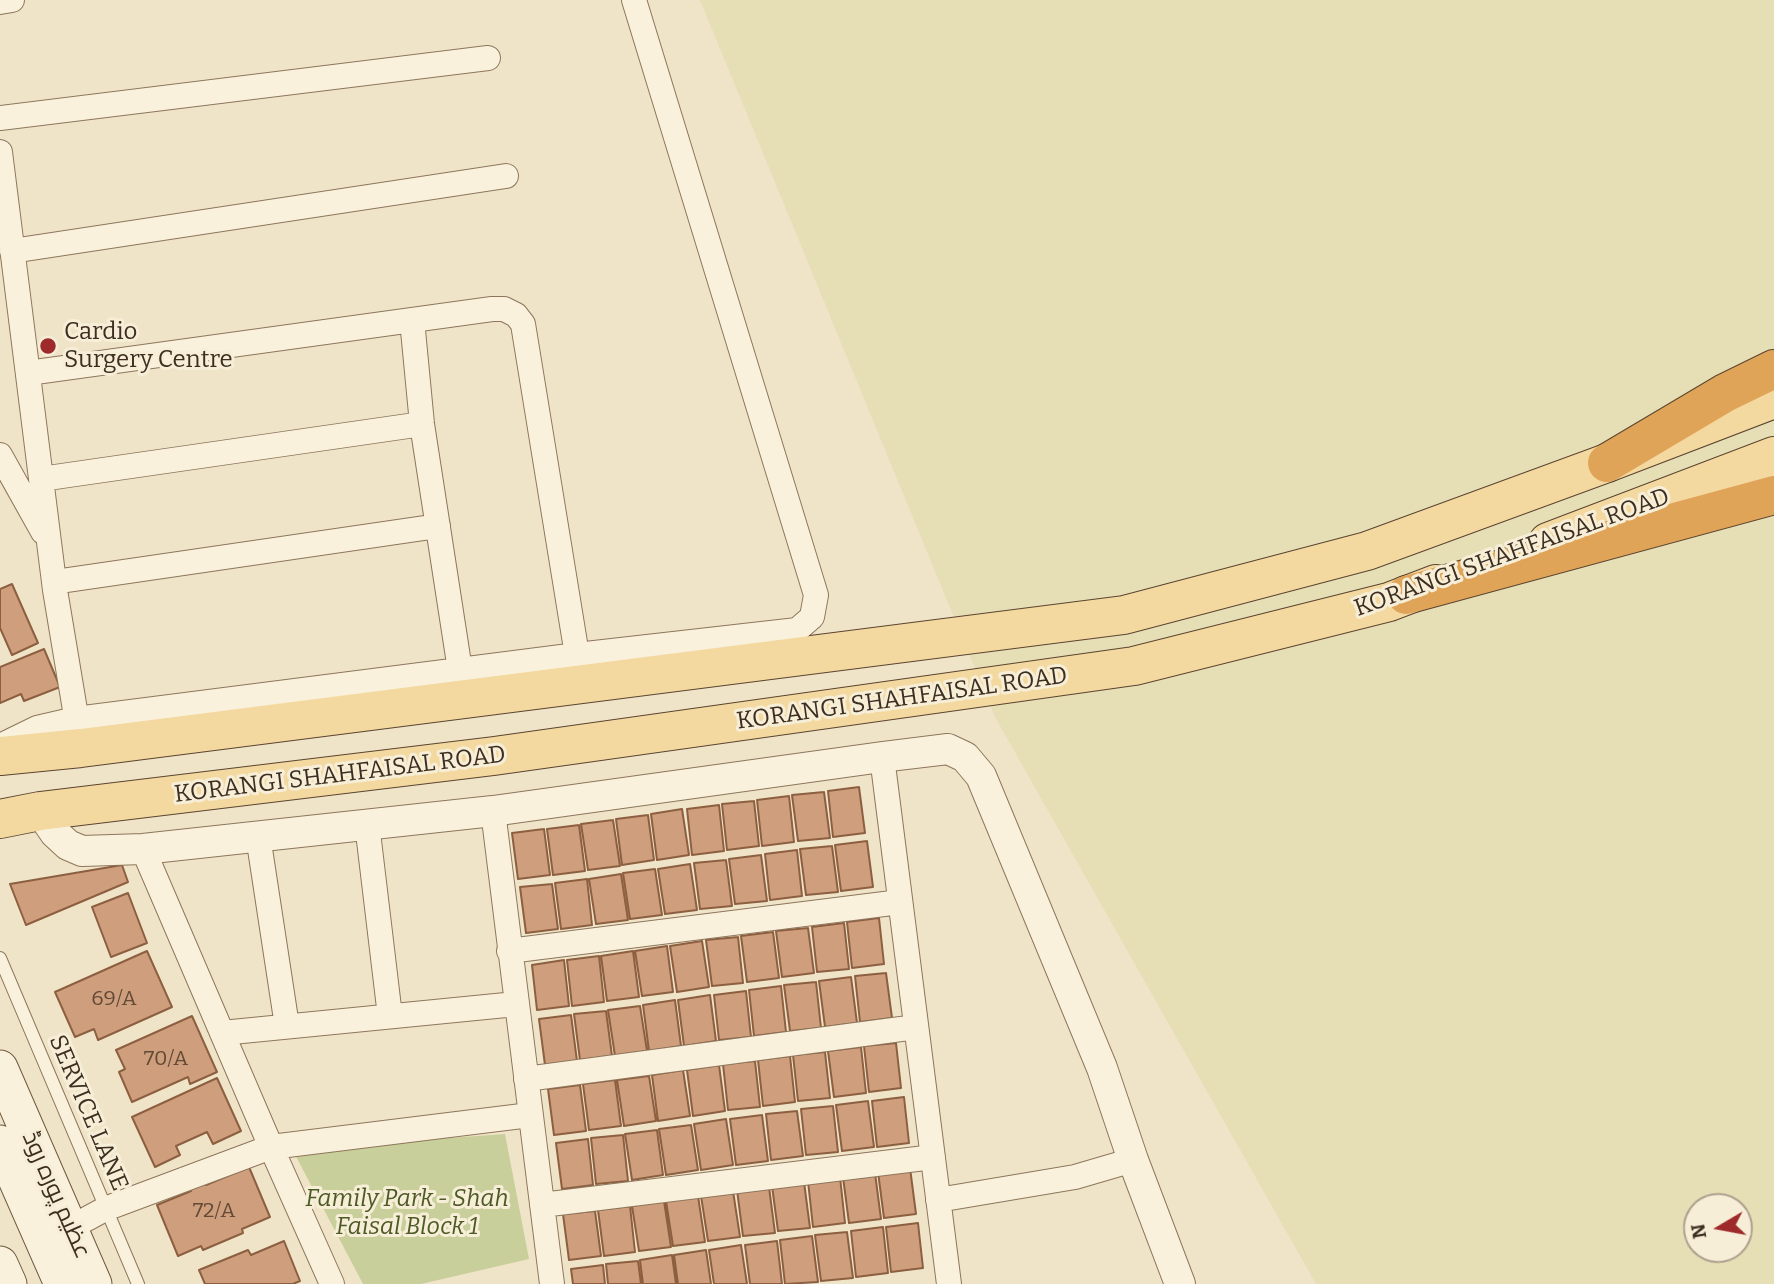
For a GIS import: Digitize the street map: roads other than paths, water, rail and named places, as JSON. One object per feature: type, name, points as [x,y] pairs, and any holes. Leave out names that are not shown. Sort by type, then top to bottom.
[{"type":"highway","points":[[1606,463],[1724,393],[1774,369]]},
{"type":"highway","points":[[1406,595],[1774,495]]},
{"type":"main road","points":[[0,756],[79,734],[1124,615],[1367,551],[1774,399]]},
{"type":"main road","name":"KORANGI SHAHFAISAL ROAD","points":[[0,819],[40,811],[494,757],[1134,666],[1389,602],[1774,456]]},
{"type":"main road","name":"عظیم پورہ روڈ","points":[[0,1068],[94,1284]]},
{"type":"main road","points":[[0,1143],[62,1284]]},
{"type":"main road","points":[[0,1264],[9,1284]]},
{"type":"street","points":[[0,2],[12,0]]},
{"type":"street","points":[[0,746],[37,729],[79,734],[460,670],[797,630],[812,617],[816,595],[634,0]]},
{"type":"street","points":[[0,118],[488,58]]},
{"type":"street","points":[[0,152],[54,582],[79,734]]},
{"type":"street","points":[[12,251],[506,176]]},
{"type":"street","points":[[28,373],[492,309],[504,309],[516,314],[523,324],[577,655]]},
{"type":"street","points":[[412,320],[422,424],[460,670]]},
{"type":"street","points":[[41,479],[422,424]]},
{"type":"street","points":[[0,455],[50,545]]},
{"type":"street","points":[[54,582],[438,527]]},
{"type":"street","points":[[40,811],[55,833],[68,845],[82,851],[143,849],[492,811],[948,749],[965,757],[981,776],[1102,1068],[1180,1284]]},
{"type":"street","points":[[881,757],[933,1157],[946,1284]]},
{"type":"street","points":[[492,811],[552,1284]]},
{"type":"street","points":[[367,824],[390,1016]]},
{"type":"street","points":[[258,836],[287,1026]]},
{"type":"street","points":[[143,849],[332,1284]]},
{"type":"street","points":[[509,951],[900,902]]},
{"type":"street","points":[[222,1033],[516,1004]]},
{"type":"street","points":[[526,1079],[916,1027]]},
{"type":"street","points":[[70,1228],[106,1209],[271,1147],[530,1115]]},
{"type":"street","points":[[542,1205],[933,1157]]},
{"type":"street","points":[[938,1200],[1075,1177],[1133,1160]]},
{"type":"lane","name":"SERVICE LANE","points":[[0,958],[138,1284]]},
{"type":"place","name":"Cardio Surgery Centre","points":[[48,346]]},
{"type":"park label","name":"Family Park - Shah Faisal Block 1","points":[[407,1213]]}]
